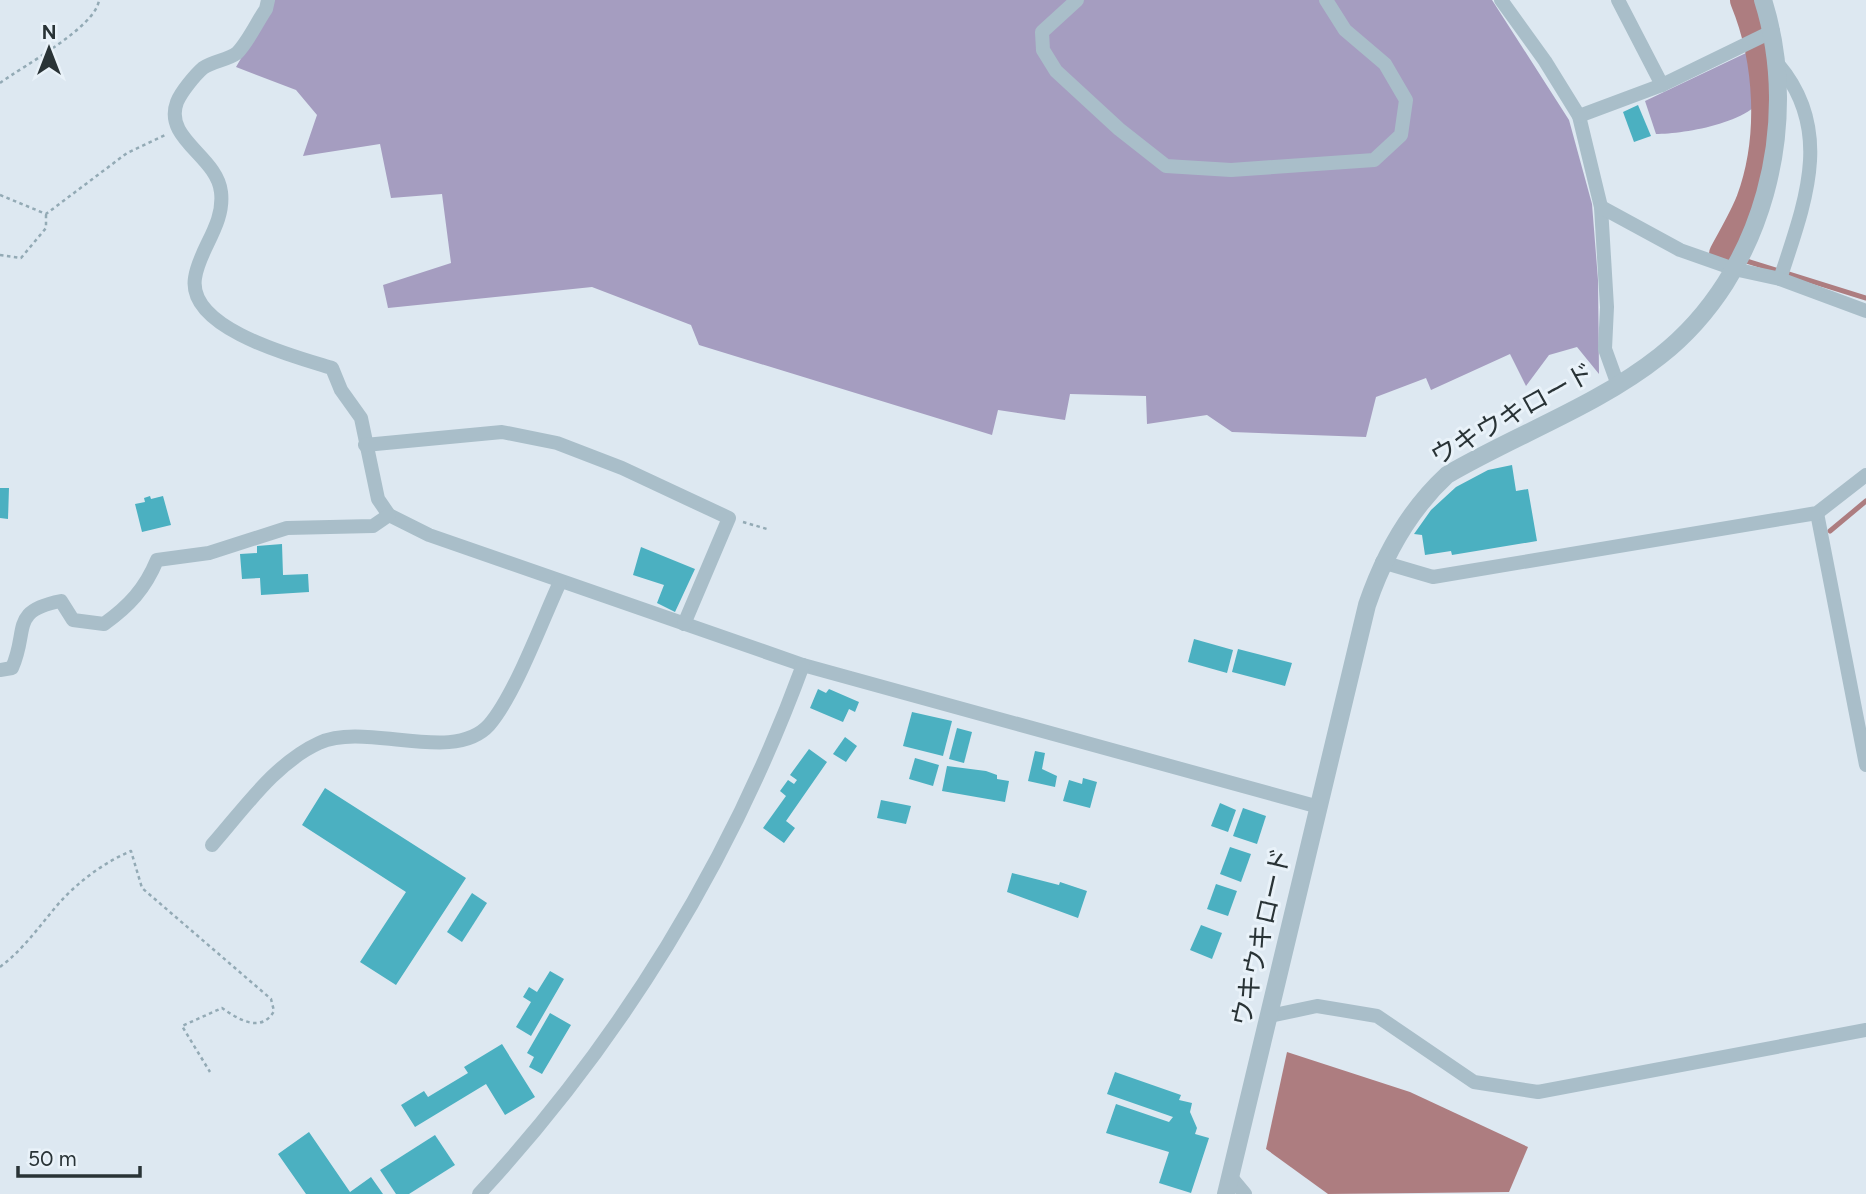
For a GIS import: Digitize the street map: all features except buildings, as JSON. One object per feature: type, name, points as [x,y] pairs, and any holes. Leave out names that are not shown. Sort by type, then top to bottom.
[{"type":"street","points":[[268,0],[266,9],[236,53],[202,69],[178,99],[173,118],[176,129],[201,154],[221,191],[216,229],[194,279],[201,303],[227,328],[268,347],[332,368],[341,390],[361,418],[378,499],[389,514],[462,549],[803,665],[1319,807]]},
{"type":"street","points":[[1077,0],[1042,32],[1043,50],[1056,71],[1119,129],[1166,166],[1231,170],[1374,160],[1401,135],[1406,100],[1385,64],[1345,30],[1326,0]]},
{"type":"street","points":[[1501,0],[1545,61],[1579,116],[1601,207],[1606,307],[1605,349],[1618,385]]},
{"type":"street","points":[[1618,0],[1662,85]]},
{"type":"street","name":"ウキウキロード","points":[[1226,1194],[1367,605],[1382,562],[1426,494],[1447,475],[1618,385],[1661,355],[1707,313],[1734,269],[1752,230],[1771,168],[1779,128],[1778,64],[1773,31],[1763,0]]},
{"type":"street","points":[[1579,116],[1662,85],[1773,31]]},
{"type":"street","points":[[1778,64],[1796,85],[1809,118],[1809,174],[1803,207],[1780,279]]},
{"type":"street","points":[[1601,207],[1680,250],[1734,269],[1780,279],[1866,311]]},
{"type":"street","points":[[365,445],[502,432],[570,448],[622,468],[729,518],[684,624]]},
{"type":"street","points":[[1382,562],[1433,576],[1817,513],[1866,475]]},
{"type":"street","points":[[1817,513],[1866,765]]},
{"type":"street","points":[[0,670],[12,668],[22,624],[37,606],[61,601],[73,620],[104,624],[127,607],[146,585],[157,560],[209,553],[288,528],[373,526],[389,514]]},
{"type":"street","points":[[212,845],[290,761],[320,742],[368,736],[436,742],[468,740],[488,726],[504,702],[560,582]]},
{"type":"street","points":[[479,1194],[573,1085],[649,978],[735,824],[784,716],[803,665]]},
{"type":"street","points":[[1270,1016],[1317,1006],[1377,1016],[1474,1082],[1538,1092],[1866,1030]]},
{"type":"street","points":[[1230,1176],[1245,1194]]},
{"type":"path","points":[[0,83],[76,31],[98,9],[99,0]]},
{"type":"path","points":[[46,214],[127,153],[176,129]]},
{"type":"path","points":[[0,195],[46,214]]},
{"type":"path","points":[[0,256],[21,258],[46,228],[46,214]]},
{"type":"path","points":[[729,518],[767,529]]},
{"type":"path","points":[[0,967],[32,939],[71,891],[116,858],[131,851],[142,888],[271,999],[274,1011],[270,1018],[261,1023],[241,1021],[222,1008],[182,1026],[210,1072]]},
{"type":"shaded area","points":[[275,0],[1492,0],[1569,120],[1592,204],[1598,280],[1599,374],[1577,347],[1549,355],[1526,386],[1510,354],[1431,390],[1426,378],[1376,397],[1366,437],[1232,432],[1207,415],[1147,424],[1146,396],[1070,394],[1065,420],[998,410],[992,435],[699,345],[691,325],[592,287],[388,308],[383,285],[451,263],[442,194],[391,198],[380,144],[303,156],[317,115],[296,90],[236,67]]},
{"type":"shaded area","points":[[1765,44],[1767,88],[1762,100],[1751,110],[1720,124],[1684,132],[1656,134],[1645,101]]},
{"type":"shaded area","points":[[1287,1052],[1410,1092],[1528,1147],[1509,1192],[1328,1194],[1266,1149]]},
{"type":"waterway","points":[[1724,254],[1751,201],[1758,177],[1766,126],[1760,48],[1745,0]]},
{"type":"waterway","points":[[1724,254],[1866,298]]},
{"type":"waterway","points":[[1830,531],[1866,501]]}]
